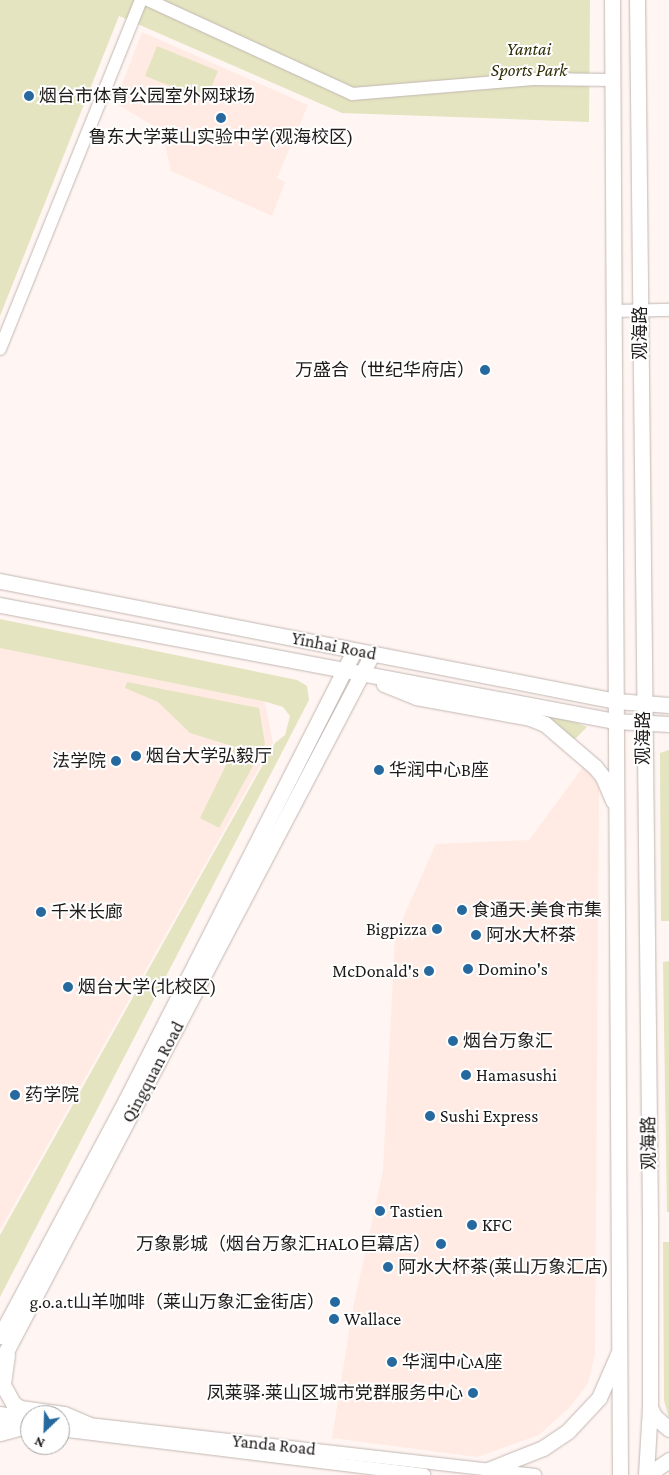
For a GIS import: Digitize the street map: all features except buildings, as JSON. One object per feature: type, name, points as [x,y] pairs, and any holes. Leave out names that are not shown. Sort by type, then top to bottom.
[{"type":"main road","name":"观海路","points":[[612,0],[616,311],[617,1244],[622,1344],[620,1475]]},
{"type":"main road","name":"观海路","points":[[637,0],[650,1407],[646,1475]]},
{"type":"main road","name":"Yinhai Road","points":[[0,581],[616,701],[643,705],[669,705]]},
{"type":"main road","name":"Yinhai Road","points":[[0,605],[367,676],[615,721],[669,724]]},
{"type":"main road","name":"Qingquan Road","points":[[0,1363],[4,1341],[244,872],[266,821],[354,651]]},
{"type":"main road","name":"Qingquan Road","points":[[4,1341],[367,676],[372,654]]},
{"type":"main road","points":[[367,676],[398,692],[416,697],[530,718],[545,724],[603,777],[618,817]]},
{"type":"main road","points":[[4,1341],[3,1385],[13,1404],[20,1408],[64,1414],[88,1424]]},
{"type":"main road","points":[[488,1470],[542,1448],[584,1415],[599,1398],[622,1344]]},
{"type":"main road","points":[[650,1407],[654,1416],[669,1429]]},
{"type":"main road","points":[[0,1432],[20,1426]]},
{"type":"main road","points":[[646,1475],[669,1460]]},
{"type":"street","points":[[0,349],[141,0]]},
{"type":"street","points":[[148,0],[352,94],[533,79],[613,80]]},
{"type":"street","points":[[616,311],[669,310]]},
{"type":"street","points":[[0,1413],[20,1420]]},
{"type":"street","name":"Yanda Road","points":[[70,1421],[535,1475]]},
{"type":"street","points":[[0,1423],[20,1423]]},
{"type":"street","name":"Yanda Road","points":[[70,1431],[424,1475]]},
{"type":"shaded area","name":"鲁东大学莱山实验中学(观海校区)","points":[[142,32],[308,105],[277,178],[285,182],[272,216],[171,171],[162,131],[115,103]]},
{"type":"shaded area","name":"烟台大学(北校区)","points":[[0,623],[259,673],[273,743],[0,1230]]},
{"type":"shaded area","points":[[583,767],[596,781],[599,789],[595,1354],[588,1383],[571,1406],[539,1435],[477,1457],[332,1438],[352,1313],[383,1171],[395,936],[436,844],[529,840]]},
{"type":"green space","name":"Yantai Sports Park","points":[[0,0],[590,0],[589,122],[342,113],[119,16],[0,316]]},
{"type":"green space","points":[[157,46],[218,71],[206,100],[145,76]]},
{"type":"green space","points":[[0,619],[297,680],[307,686],[309,700],[0,1297],[0,1235],[275,743],[285,735],[290,716],[283,707],[267,702],[0,648]]},
{"type":"green space","points":[[127,682],[259,708],[265,744],[219,828],[200,818],[235,747],[190,733],[158,702],[125,688]]},
{"type":"green space","points":[[424,691],[575,722],[587,727],[574,740],[552,724]]},
{"type":"green space","points":[[669,750],[669,921],[661,921],[660,753]]},
{"type":"green space","points":[[669,961],[669,1212],[667,1212],[663,962]]},
{"type":"green space","points":[[663,1242],[669,1242],[669,1418],[664,1400]]},
{"type":"place","name":"烟台市体育公园室外网球场","points":[[29,96]]},
{"type":"place","name":"鲁东大学莱山实验中学(观海校区)","points":[[221,118]]},
{"type":"place","name":"万盛合（世纪华府店）","points":[[485,370]]},
{"type":"place","name":"烟台大学弘毅厅","points":[[136,756]]},
{"type":"place","name":"法学院","points":[[116,761]]},
{"type":"place","name":"华润中心B座","points":[[379,770]]},
{"type":"place","name":"食通天·美食市集","points":[[462,910]]},
{"type":"place","name":"千米长廊","points":[[41,912]]},
{"type":"place","name":"Bigpizza","points":[[437,929]]},
{"type":"place","name":"阿水大杯茶","points":[[476,935]]},
{"type":"place","name":"Domino's","points":[[468,969]]},
{"type":"place","name":"McDonald's","points":[[429,971]]},
{"type":"place","name":"烟台大学(北校区)","points":[[68,987]]},
{"type":"place","name":"烟台万象汇","points":[[453,1041]]},
{"type":"place","name":"Hamasushi","points":[[466,1075]]},
{"type":"place","name":"药学院","points":[[15,1095]]},
{"type":"place","name":"Sushi Express","points":[[430,1116]]},
{"type":"place","name":"Tastien","points":[[380,1211]]},
{"type":"place","name":"KFC","points":[[472,1225]]},
{"type":"place","name":"万象影城（烟台万象汇HALO巨幕店）","points":[[441,1244]]},
{"type":"place","name":"阿水大杯茶(莱山万象汇店)","points":[[388,1267]]},
{"type":"place","name":"g.o.a.t山羊咖啡（莱山万象汇金街店）","points":[[335,1302]]},
{"type":"place","name":"Wallace","points":[[334,1319]]},
{"type":"place","name":"华润中心A座","points":[[392,1362]]},
{"type":"place","name":"凤莱驿·莱山区城市党群服务中心","points":[[473,1393]]}]
